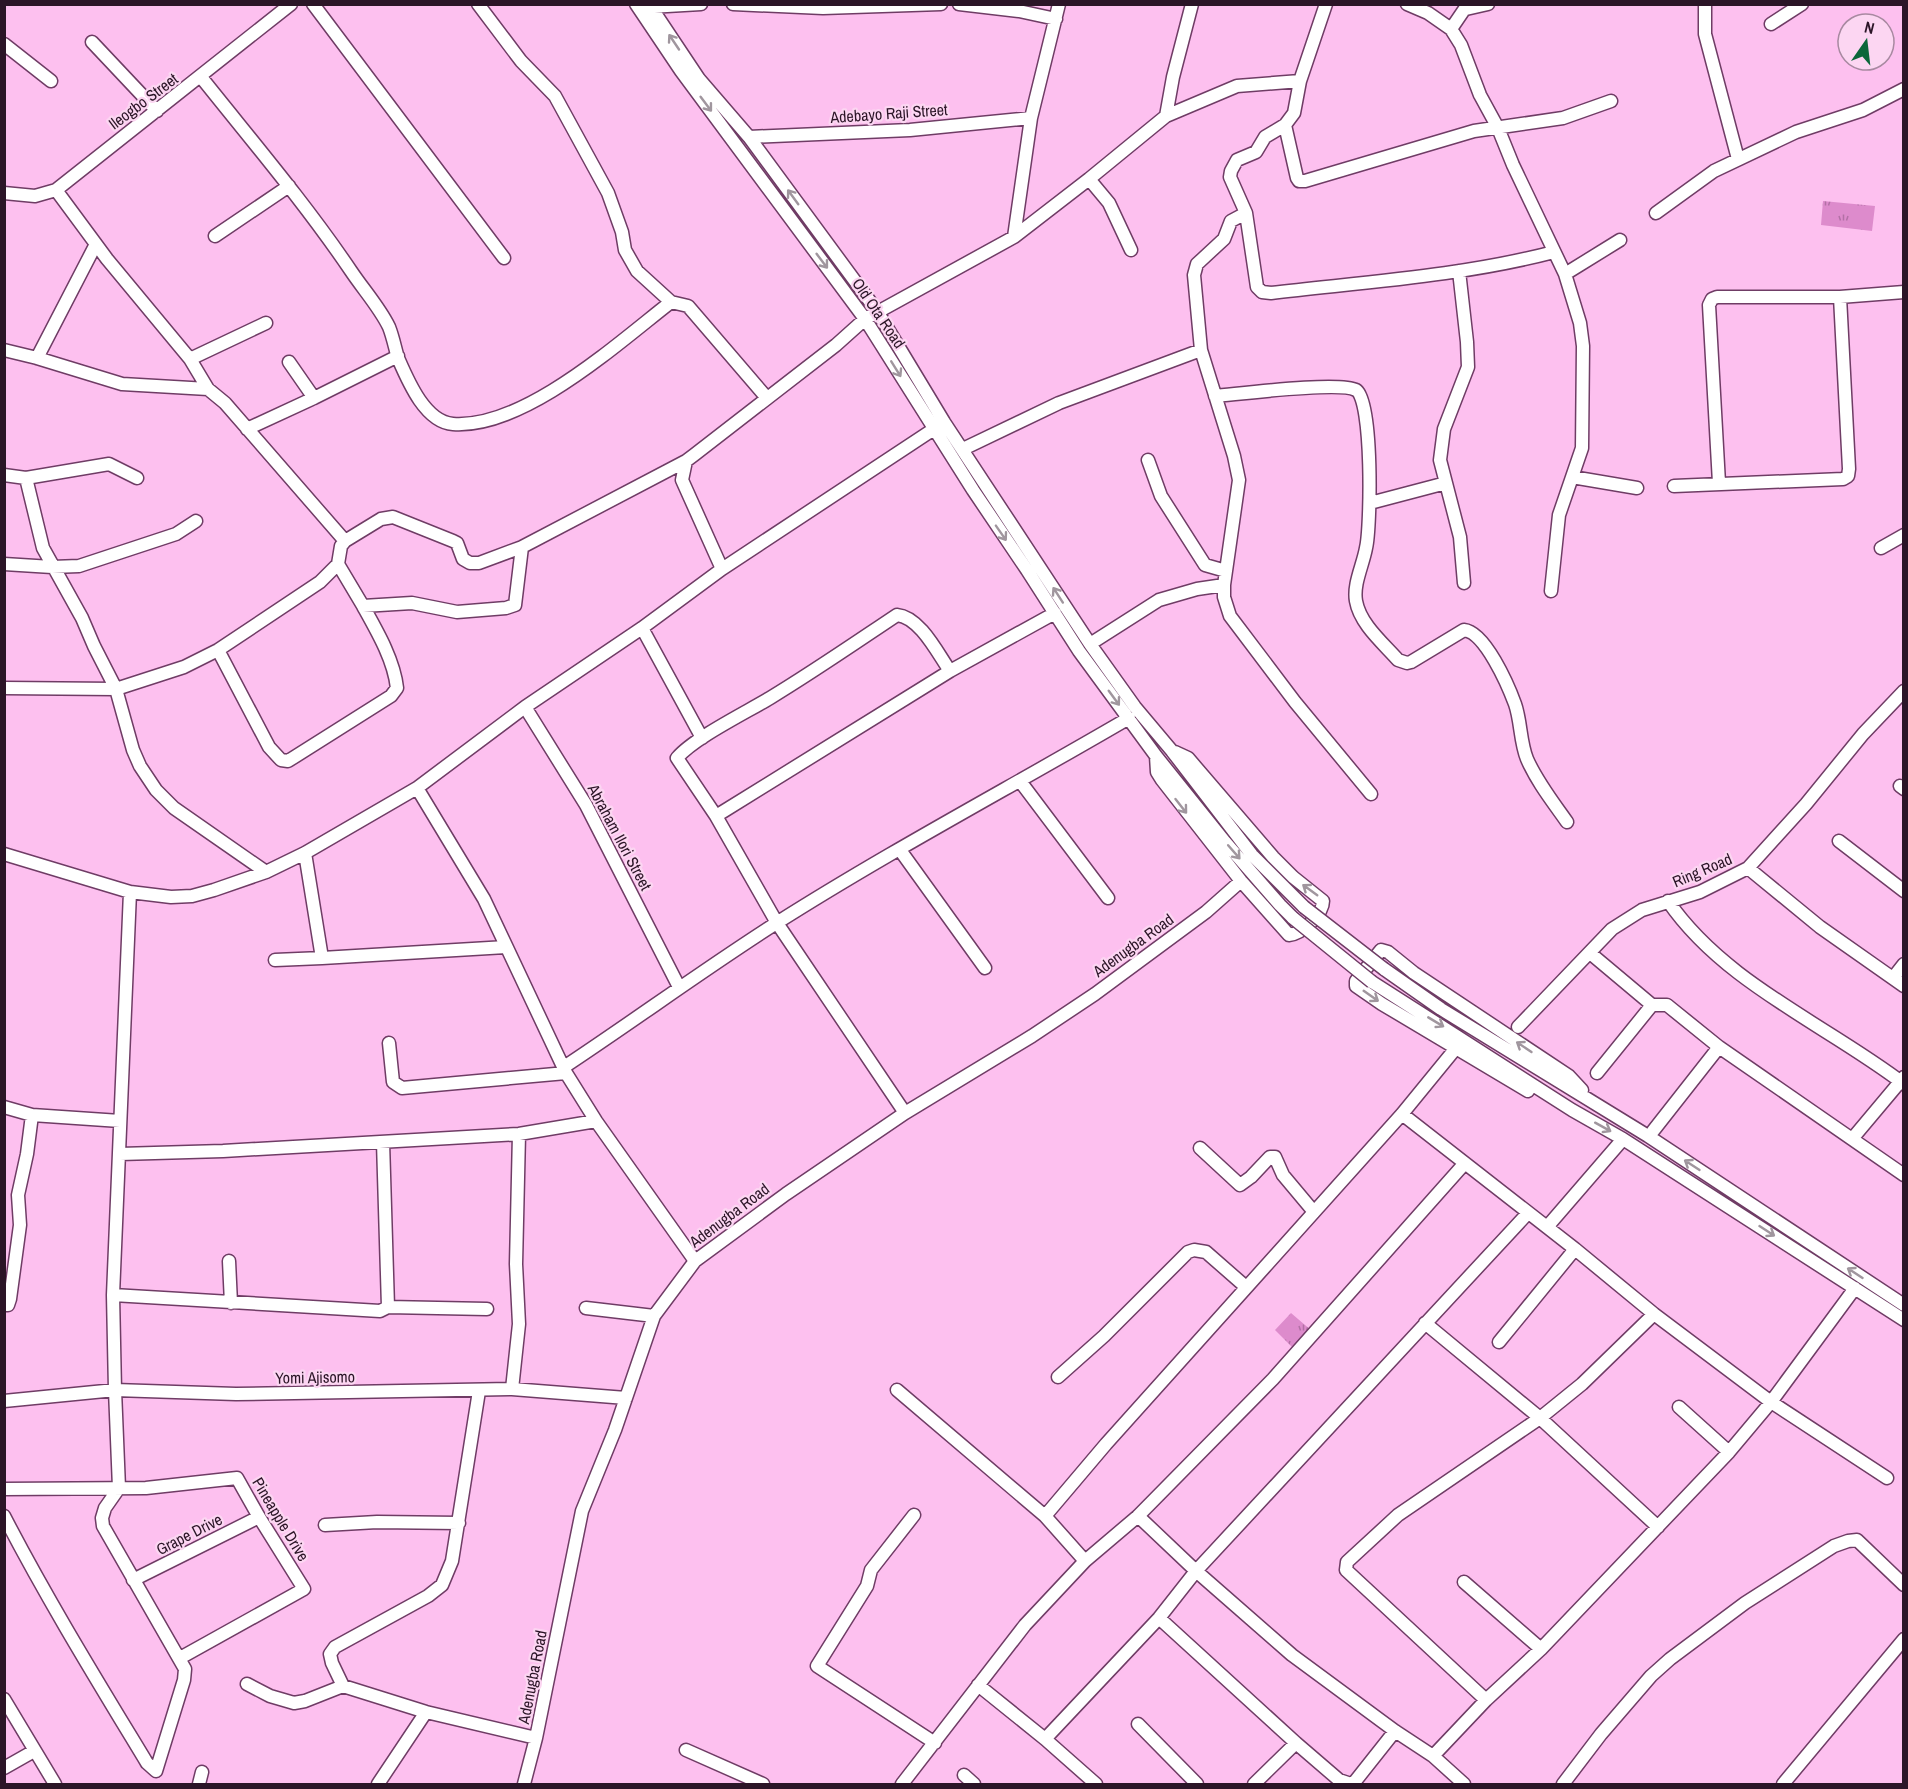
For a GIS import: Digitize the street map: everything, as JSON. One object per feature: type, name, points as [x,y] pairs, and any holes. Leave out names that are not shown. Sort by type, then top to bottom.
[{"type":"street","name":"Ileogbo Street","points":[[4,193],[35,196],[56,190],[291,4]]},
{"type":"street","points":[[313,4],[504,258]]},
{"type":"street","points":[[478,4],[521,61],[555,96],[608,193],[622,232],[625,250],[637,271],[671,302],[688,306],[767,398]]},
{"type":"street","name":"Old Ota Road","points":[[636,4],[681,71],[865,319],[1055,613],[1085,648]]},
{"type":"street","points":[[650,5],[701,4]]},
{"type":"street","points":[[733,4],[823,6],[941,4]]},
{"type":"street","points":[[959,4],[1056,19]]},
{"type":"street","points":[[1014,237],[1031,118],[1059,4]]},
{"type":"street","points":[[1166,116],[1173,77],[1192,4]]},
{"type":"street","points":[[1326,4],[1300,81],[1294,113],[1285,125],[1265,137],[1256,152],[1237,160],[1230,177],[1246,213],[1257,287],[1262,292],[1271,293],[1459,271],[1509,264],[1554,252]]},
{"type":"street","points":[[1407,4],[1451,29],[1461,45],[1480,95],[1498,128],[1565,274],[1580,323],[1583,346],[1582,448],[1558,515],[1551,591]]},
{"type":"street","points":[[1451,29],[1467,7],[1488,4]]},
{"type":"street","points":[[1705,4],[1705,34],[1738,159]]},
{"type":"street","points":[[1771,24],[1802,4]]},
{"type":"street","name":"Old Ota Road","points":[[650,5],[699,79],[749,137],[877,311],[1085,648]]},
{"type":"street","points":[[92,42],[157,111]]},
{"type":"street","points":[[4,44],[51,81]]},
{"type":"street","points":[[201,77],[319,224],[388,326],[398,356],[417,394],[438,421],[453,424],[488,420],[516,410],[571,381],[671,302]]},
{"type":"street","points":[[4,688],[116,689],[184,667],[219,650],[307,591],[338,564],[341,546],[345,541],[381,519],[393,517],[453,541],[457,543],[463,559],[470,562],[479,563],[522,547],[686,461],[836,345],[865,319],[1014,237],[1166,116],[1237,86],[1300,81]]},
{"type":"street","points":[[1656,213],[1714,171],[1738,159],[1796,132],[1863,110],[1904,89]]},
{"type":"street","points":[[1285,125],[1297,177],[1299,181],[1305,182],[1474,131],[1563,118],[1611,101]]},
{"type":"street","name":"Adebayo Raji Street","points":[[749,137],[910,130],[1031,118]]},
{"type":"street","points":[[1089,179],[1109,203],[1131,250]]},
{"type":"street","points":[[215,236],[289,186]]},
{"type":"street","points":[[56,190],[106,259],[190,359],[208,388],[225,403],[345,541]]},
{"type":"street","points":[[1246,213],[1231,221],[1224,239],[1197,264],[1194,275],[1201,350],[1234,456],[1239,480],[1224,597],[1230,616],[1295,702],[1371,794]]},
{"type":"street","points":[[1565,274],[1620,240]]},
{"type":"street","points":[[37,358],[96,244]]},
{"type":"street","points":[[1459,271],[1468,367],[1444,429],[1440,460],[1460,537],[1464,583]]},
{"type":"street","points":[[1719,483],[1709,304],[1712,299],[1717,297],[1840,297],[1904,292]]},
{"type":"street","points":[[1674,486],[1843,479],[1848,476],[1840,297]]},
{"type":"street","points":[[190,359],[266,323]]},
{"type":"street","points":[[4,350],[122,384],[208,388]]},
{"type":"street","points":[[963,449],[1059,403],[1201,350]]},
{"type":"street","points":[[247,429],[398,356]]},
{"type":"street","points":[[289,362],[314,398]]},
{"type":"street","points":[[1215,396],[1312,388],[1350,388],[1358,391],[1362,398],[1368,444],[1371,503],[1367,547],[1355,589],[1360,615],[1398,660],[1407,663],[1464,630],[1470,630],[1489,649],[1515,704],[1527,758],[1567,822]]},
{"type":"street","points":[[4,854],[130,892],[171,897],[192,896],[214,891],[266,872],[305,853],[417,788],[525,707],[642,628],[722,568],[934,429]]},
{"type":"street","points":[[1148,460],[1161,496],[1205,565],[1226,571]]},
{"type":"street","points":[[686,461],[682,480],[722,568]]},
{"type":"street","points":[[4,475],[26,478],[109,464],[137,478]]},
{"type":"street","points":[[1572,477],[1637,488]]},
{"type":"street","points":[[26,478],[40,540],[52,567],[82,618],[116,689],[133,750],[140,766],[156,790],[174,808],[266,872]]},
{"type":"street","points":[[1371,503],[1446,483]]},
{"type":"street","points":[[4,564],[79,566],[176,534],[196,521]]},
{"type":"street","points":[[1881,548],[1904,535]]},
{"type":"street","points":[[363,606],[412,603],[457,612],[506,608],[515,604],[522,547]]},
{"type":"street","points":[[219,650],[270,747],[281,760],[288,761],[391,696],[397,688],[396,679],[378,633],[338,564]]},
{"type":"street","points":[[1085,648],[1159,600],[1197,589],[1224,585]]},
{"type":"street","points":[[717,816],[950,671],[1055,613]]},
{"type":"street","points":[[905,1113],[777,923],[717,816],[677,758],[702,738],[801,679],[897,615],[906,616],[916,623],[950,671]]},
{"type":"street","points":[[642,628],[702,738]]},
{"type":"street","points":[[1085,648],[1128,718],[1156,756],[1225,842],[1293,918],[1372,982],[1572,1110],[1623,1139],[1904,1320]]},
{"type":"street","points":[[1085,648],[1172,751],[1252,855],[1304,907],[1441,1010],[1585,1096],[1904,1305]]},
{"type":"street","name":"Ring Road","points":[[1518,1027],[1612,929],[1642,910],[1710,888],[1749,868],[1806,804],[1863,734],[1904,691]]},
{"type":"street","name":"Abraham Ilori Street","points":[[525,707],[586,805],[679,987]]},
{"type":"street","points":[[389,1043],[393,1082],[402,1088],[565,1070],[655,1007],[679,987],[777,923],[1128,718]]},
{"type":"street","points":[[1156,756],[1157,772],[1162,780],[1241,881],[1289,935],[1301,931],[1324,905],[1323,901],[1293,877],[1273,857],[1188,758],[1172,751]]},
{"type":"street","points":[[1020,781],[1108,898]]},
{"type":"street","points":[[417,788],[484,899],[565,1070],[596,1121],[695,1261]]},
{"type":"street","points":[[1839,842],[1904,891]]},
{"type":"street","points":[[900,850],[985,968]]},
{"type":"street","points":[[305,853],[321,958]]},
{"type":"street","points":[[1749,868],[1820,927],[1904,986]]},
{"type":"street","name":"Adenugba Road","points":[[524,1785],[536,1738],[582,1511],[626,1398],[654,1316],[695,1261],[786,1194],[905,1113],[1032,1036],[1095,994],[1206,912],[1241,881]]},
{"type":"street","points":[[4,1516],[76,1647],[147,1763],[156,1771],[184,1680],[185,1669],[103,1526],[102,1518],[105,1508],[119,1488],[113,1294],[130,892]]},
{"type":"street","points":[[1668,901],[1693,934],[1727,963],[1763,990],[1902,1081],[1852,1139]]},
{"type":"street","points":[[275,960],[506,947]]},
{"type":"street","points":[[1572,1110],[1538,1096],[1382,1004],[1356,986],[1356,981],[1381,950],[1388,951],[1414,973],[1569,1076],[1585,1096]]},
{"type":"street","points":[[1590,953],[1652,1005],[1666,1005],[1719,1047],[1904,1175]]},
{"type":"street","points":[[1893,978],[1904,964]]},
{"type":"street","points":[[1597,1073],[1652,1005]]},
{"type":"street","points":[[1653,1131],[1719,1047]]},
{"type":"street","points":[[1045,1516],[1402,1114],[1456,1048]]},
{"type":"street","points":[[4,1107],[32,1115],[120,1121]]},
{"type":"street","points":[[1402,1114],[1654,1314],[1772,1402],[1887,1478]]},
{"type":"street","points":[[4,1305],[8,1305],[10,1299],[20,1225],[18,1195],[32,1115]]},
{"type":"street","points":[[120,1154],[223,1151],[519,1134],[596,1121]]},
{"type":"street","points":[[512,1389],[519,1324],[516,1264],[519,1134]]},
{"type":"street","points":[[1547,1227],[1623,1139]]},
{"type":"street","points":[[382,1142],[387,1308]]},
{"type":"street","points":[[1200,1148],[1240,1185],[1270,1157],[1275,1157],[1282,1175],[1314,1212]]},
{"type":"street","points":[[902,1785],[1025,1625],[1085,1561],[1138,1516],[1273,1379],[1465,1163]]},
{"type":"street","points":[[4,1195],[18,1195]]},
{"type":"street","points":[[1045,1739],[1159,1618],[1196,1571],[1528,1213]]},
{"type":"street","points":[[1058,1377],[1104,1336],[1188,1252],[1194,1250],[1206,1252],[1246,1287]]},
{"type":"street","points":[[1499,1342],[1575,1250]]},
{"type":"street","points":[[229,1261],[231,1303]]},
{"type":"street","points":[[1433,1756],[1486,1700],[1541,1649],[1729,1452],[1772,1402],[1855,1287]]},
{"type":"street","points":[[113,1294],[380,1311],[387,1308],[487,1309]]},
{"type":"street","points":[[586,1308],[654,1316]]},
{"type":"street","points":[[1486,1700],[1346,1570],[1347,1562],[1398,1515],[1540,1418],[1581,1384],[1654,1314]]},
{"type":"street","points":[[1425,1323],[1540,1418],[1658,1527]]},
{"type":"street","name":"Yomi Ajisomo","points":[[4,1401],[115,1390],[236,1394],[512,1389],[626,1398]]},
{"type":"street","points":[[897,1389],[1045,1516],[1085,1561]]},
{"type":"street","points":[[343,1686],[330,1654],[335,1647],[405,1610],[442,1585],[452,1561],[479,1391]]},
{"type":"street","points":[[1679,1407],[1729,1452]]},
{"type":"street","name":"Pineapple Drive","points":[[119,1488],[146,1488],[237,1478],[304,1589],[180,1658]]},
{"type":"street","points":[[4,1488],[119,1488]]},
{"type":"street","points":[[914,1515],[871,1570],[867,1586],[816,1666],[935,1743]]},
{"type":"street","points":[[1138,1516],[1196,1571],[1292,1655],[1395,1731],[1433,1756],[1450,1780],[1464,1785]]},
{"type":"street","name":"Grape Drive","points":[[133,1580],[259,1517]]},
{"type":"street","points":[[325,1525],[377,1522],[459,1523]]},
{"type":"street","points":[[1563,1785],[1601,1734],[1651,1676],[1670,1659],[1745,1603],[1834,1546],[1848,1540],[1857,1540],[1904,1585]]},
{"type":"street","points":[[1464,1582],[1541,1649]]},
{"type":"street","points":[[1159,1618],[1296,1743],[1345,1783],[1395,1731]]},
{"type":"street","points":[[1783,1785],[1904,1639]]},
{"type":"street","points":[[247,1684],[282,1701],[294,1703],[343,1686],[426,1712],[536,1738]]},
{"type":"street","points":[[978,1685],[1045,1739],[1096,1785]]},
{"type":"street","points":[[4,1699],[55,1785]]},
{"type":"street","points":[[378,1785],[426,1712]]},
{"type":"street","points":[[1138,1724],[1197,1785]]},
{"type":"street","points":[[1254,1785],[1296,1743]]},
{"type":"street","points":[[686,1750],[763,1785]]},
{"type":"street","points":[[4,1768],[34,1751]]},
{"type":"green space","points":[[1823,201],[1875,206],[1872,231],[1821,225]]},
{"type":"green space","points":[[1291,1313],[1312,1331],[1293,1348],[1275,1330]]}]
